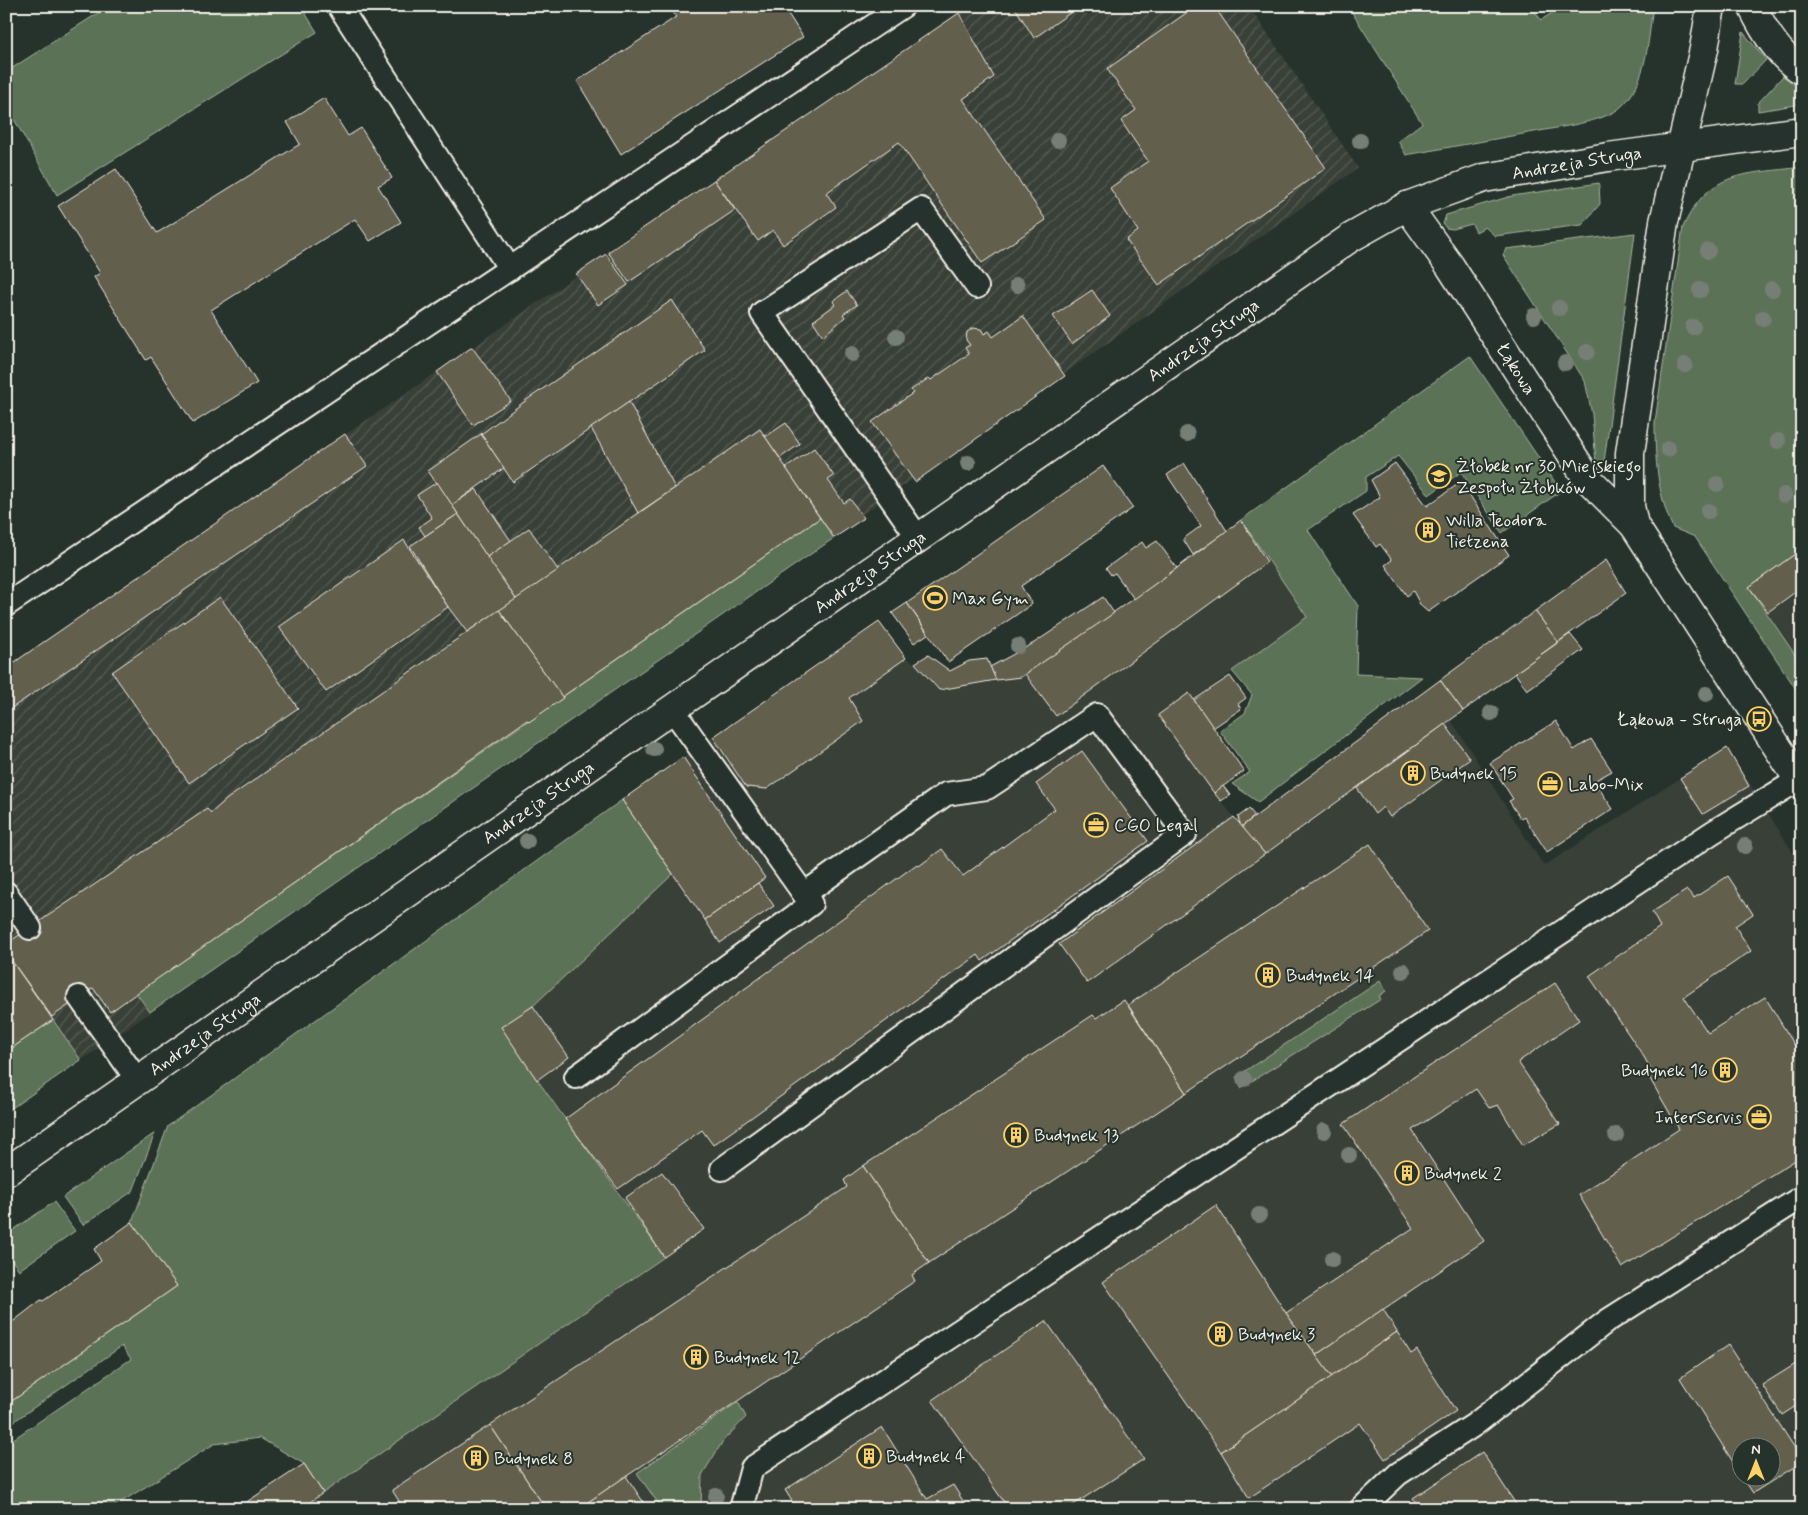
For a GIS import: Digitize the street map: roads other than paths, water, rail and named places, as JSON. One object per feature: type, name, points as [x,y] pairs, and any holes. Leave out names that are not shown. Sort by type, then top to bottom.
[{"type":"street","name":"Łąkowa","points":[[1634,525],[1630,506],[1630,453],[1664,222],[1704,49],[1711,6]]},
{"type":"street","points":[[1752,6],[1760,22],[1782,54],[1802,70]]},
{"type":"street","name":"Andrzeja Struga","points":[[6,1172],[1350,238],[1406,206],[1474,181],[1516,172],[1680,147],[1802,131]]},
{"type":"street","name":"Łąkowa","points":[[1406,206],[1450,266],[1588,478],[1634,525],[1800,782]]},
{"type":"lane","points":[[339,6],[510,269]]},
{"type":"lane","points":[[6,605],[903,6]]},
{"type":"lane","points":[[919,539],[762,313],[920,209],[977,287]]},
{"type":"lane","points":[[576,1077],[811,904],[673,710]]},
{"type":"lane","points":[[722,1169],[1185,834],[1097,714],[987,788],[946,794],[804,894]]},
{"type":"lane","points":[[741,1509],[752,1468],[1705,837],[1800,782]]},
{"type":"lane","points":[[6,893],[30,928]]},
{"type":"lane","points":[[79,998],[138,1081]]},
{"type":"lane","points":[[1361,1509],[1398,1474],[1474,1425],[1607,1321],[1802,1197]]},
{"type":"place","name":"Żłobek nr 30 Miejskiego Zespołu Żłobków","points":[[1439,476]]},
{"type":"place","name":"Willa Teodora Tietzena","points":[[1428,530]]},
{"type":"place","name":"Max Gym","points":[[935,598]]},
{"type":"place","name":"Łąkowa - Struga","points":[[1759,719]]},
{"type":"place","name":"Budynek 15","points":[[1413,773]]},
{"type":"place","name":"Labo-Mix","points":[[1550,784]]},
{"type":"place","name":"CGO Legal","points":[[1096,825]]},
{"type":"place","name":"Budynek 14","points":[[1268,975]]},
{"type":"place","name":"Budynek 16","points":[[1725,1070]]},
{"type":"place","name":"InterServis","points":[[1759,1117]]},
{"type":"place","name":"Budynek 13","points":[[1016,1135]]},
{"type":"place","name":"Budynek 2","points":[[1407,1173]]},
{"type":"place","name":"Budynek 3","points":[[1220,1334]]},
{"type":"place","name":"Budynek 12","points":[[696,1357]]},
{"type":"place","name":"Budynek 4","points":[[869,1456]]},
{"type":"place","name":"Budynek 8","points":[[476,1458]]}]
